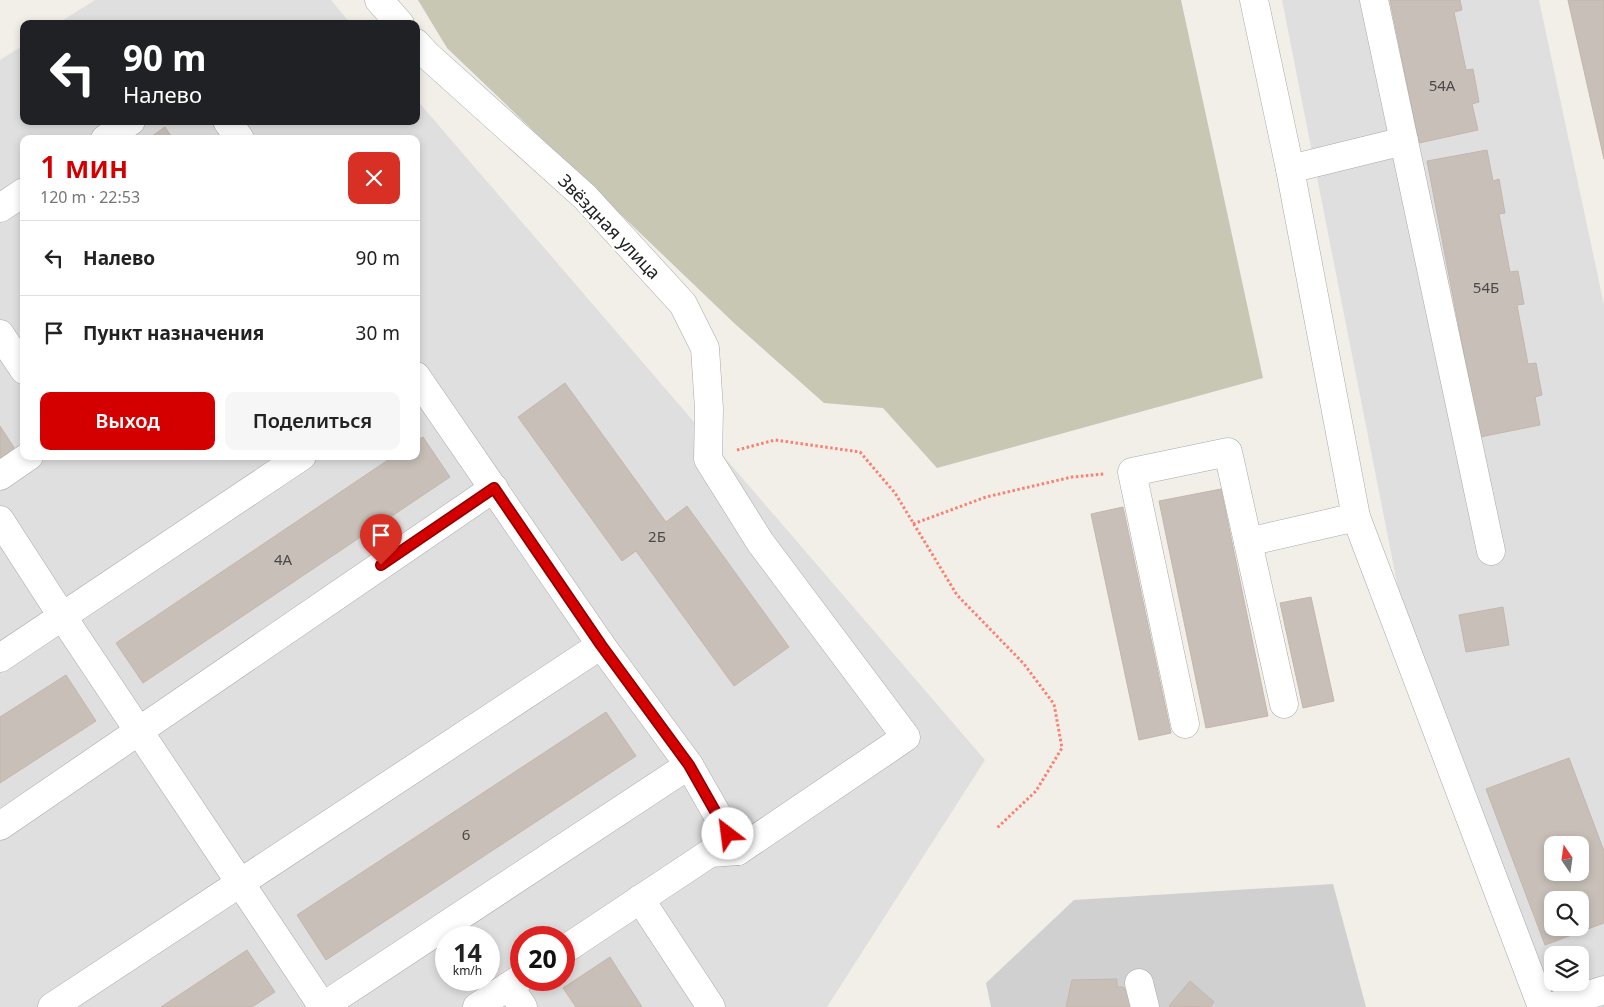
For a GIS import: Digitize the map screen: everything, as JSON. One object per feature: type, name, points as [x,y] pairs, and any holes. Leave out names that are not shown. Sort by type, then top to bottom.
[{"type":"street","points":[[379,0],[396,20]]},
{"type":"street","points":[[1254,0],[1290,169],[1356,517],[1542,1007]]},
{"type":"street","points":[[1374,0],[1491,551]]},
{"type":"street","name":"Звёздная улица","points":[[420,47],[585,197],[683,304],[705,348],[709,408],[708,459]]},
{"type":"street","points":[[111,135],[125,125]]},
{"type":"street","points":[[1290,169],[1404,141]]},
{"type":"street","points":[[0,208],[20,195]]},
{"type":"street","points":[[0,334],[20,364]]},
{"type":"street","points":[[420,383],[601,645],[689,765],[738,851]]},
{"type":"street","points":[[1185,724],[1132,472],[1228,452],[1284,704]]},
{"type":"street","points":[[575,943],[710,853],[738,851],[906,738],[760,542],[708,459]]},
{"type":"street","points":[[0,476],[24,460]]},
{"type":"street","points":[[0,658],[288,460]]},
{"type":"street","points":[[0,826],[494,488]]},
{"type":"street","points":[[1248,542],[1356,517]]},
{"type":"street","points":[[0,520],[322,1007],[689,765]]},
{"type":"street","points":[[52,1007],[601,645]]},
{"type":"street","points":[[640,900],[711,1007]]},
{"type":"street","points":[[1550,1007],[1604,990]]},
{"type":"street","points":[[477,1007],[516,991]]},
{"type":"path","points":[[708,459],[775,440],[860,452],[895,493],[957,595],[1024,664],[1054,704],[1062,748],[1036,791],[996,828]]},
{"type":"path","points":[[913,524],[986,497],[1072,477],[1132,472]]},
{"type":"shaded area","points":[[95,0],[331,0],[348,20],[63,20]]},
{"type":"shaded area","points":[[418,0],[1181,0],[1263,378],[937,468],[883,408],[824,403],[734,323],[447,48]]},
{"type":"shaded area","points":[[1282,0],[1539,0],[1604,305],[1604,1007],[1538,1007],[1398,588]]},
{"type":"shaded area","points":[[20,48],[20,125],[420,125],[420,104],[985,760],[827,1007],[0,1007],[0,60]]},
{"type":"shaded area","points":[[1333,884],[1366,1007],[991,1007],[986,983],[1074,900]]},
{"type":"building","points":[[1390,0],[1460,0],[1462,10],[1454,12],[1466,70],[1473,69],[1479,102],[1472,104],[1478,130],[1419,143]]},
{"type":"building","points":[[1568,0],[1604,0],[1604,159]]},
{"type":"building","points":[[165,127],[170,135],[154,135]]},
{"type":"building","points":[[1487,150],[1493,181],[1499,179],[1505,213],[1499,214],[1510,272],[1518,271],[1524,304],[1517,305],[1528,364],[1536,363],[1542,395],[1535,397],[1540,425],[1480,437],[1427,161]]},
{"type":"building","points":[[565,383],[666,522],[687,506],[789,647],[734,686],[636,551],[622,561],[518,417]]},
{"type":"building","points":[[0,426],[15,449],[0,458]]},
{"type":"building","points":[[423,437],[450,477],[143,683],[116,643],[388,460],[420,460],[420,439]]},
{"type":"building","points":[[1221,489],[1268,716],[1206,728],[1159,501]]},
{"type":"building","points":[[1123,507],[1171,733],[1139,740],[1091,514]]},
{"type":"building","points":[[1311,597],[1334,701],[1303,708],[1280,603]]},
{"type":"building","points":[[1503,607],[1509,645],[1466,652],[1459,615]]},
{"type":"building","points":[[66,675],[96,721],[0,783],[0,717]]},
{"type":"building","points":[[606,712],[636,756],[326,960],[297,915]]},
{"type":"building","points":[[1569,758],[1604,851],[1604,923],[1589,929],[1589,891],[1544,891],[1544,936],[1569,936],[1545,945],[1486,789]]},
{"type":"building","points":[[247,950],[275,992],[252,1007],[161,1007]]},
{"type":"building","points":[[610,957],[642,1007],[576,1007],[565,991],[575,991],[575,980]]},
{"type":"building","points":[[1117,979],[1117,987],[1123,987],[1137,1007],[1066,1007],[1072,980]]},
{"type":"building","points":[[1190,981],[1214,1002],[1210,1007],[1169,1006]]},
{"type":"route","points":[[381,565],[494,488],[601,645],[689,765],[728,834]]}]
